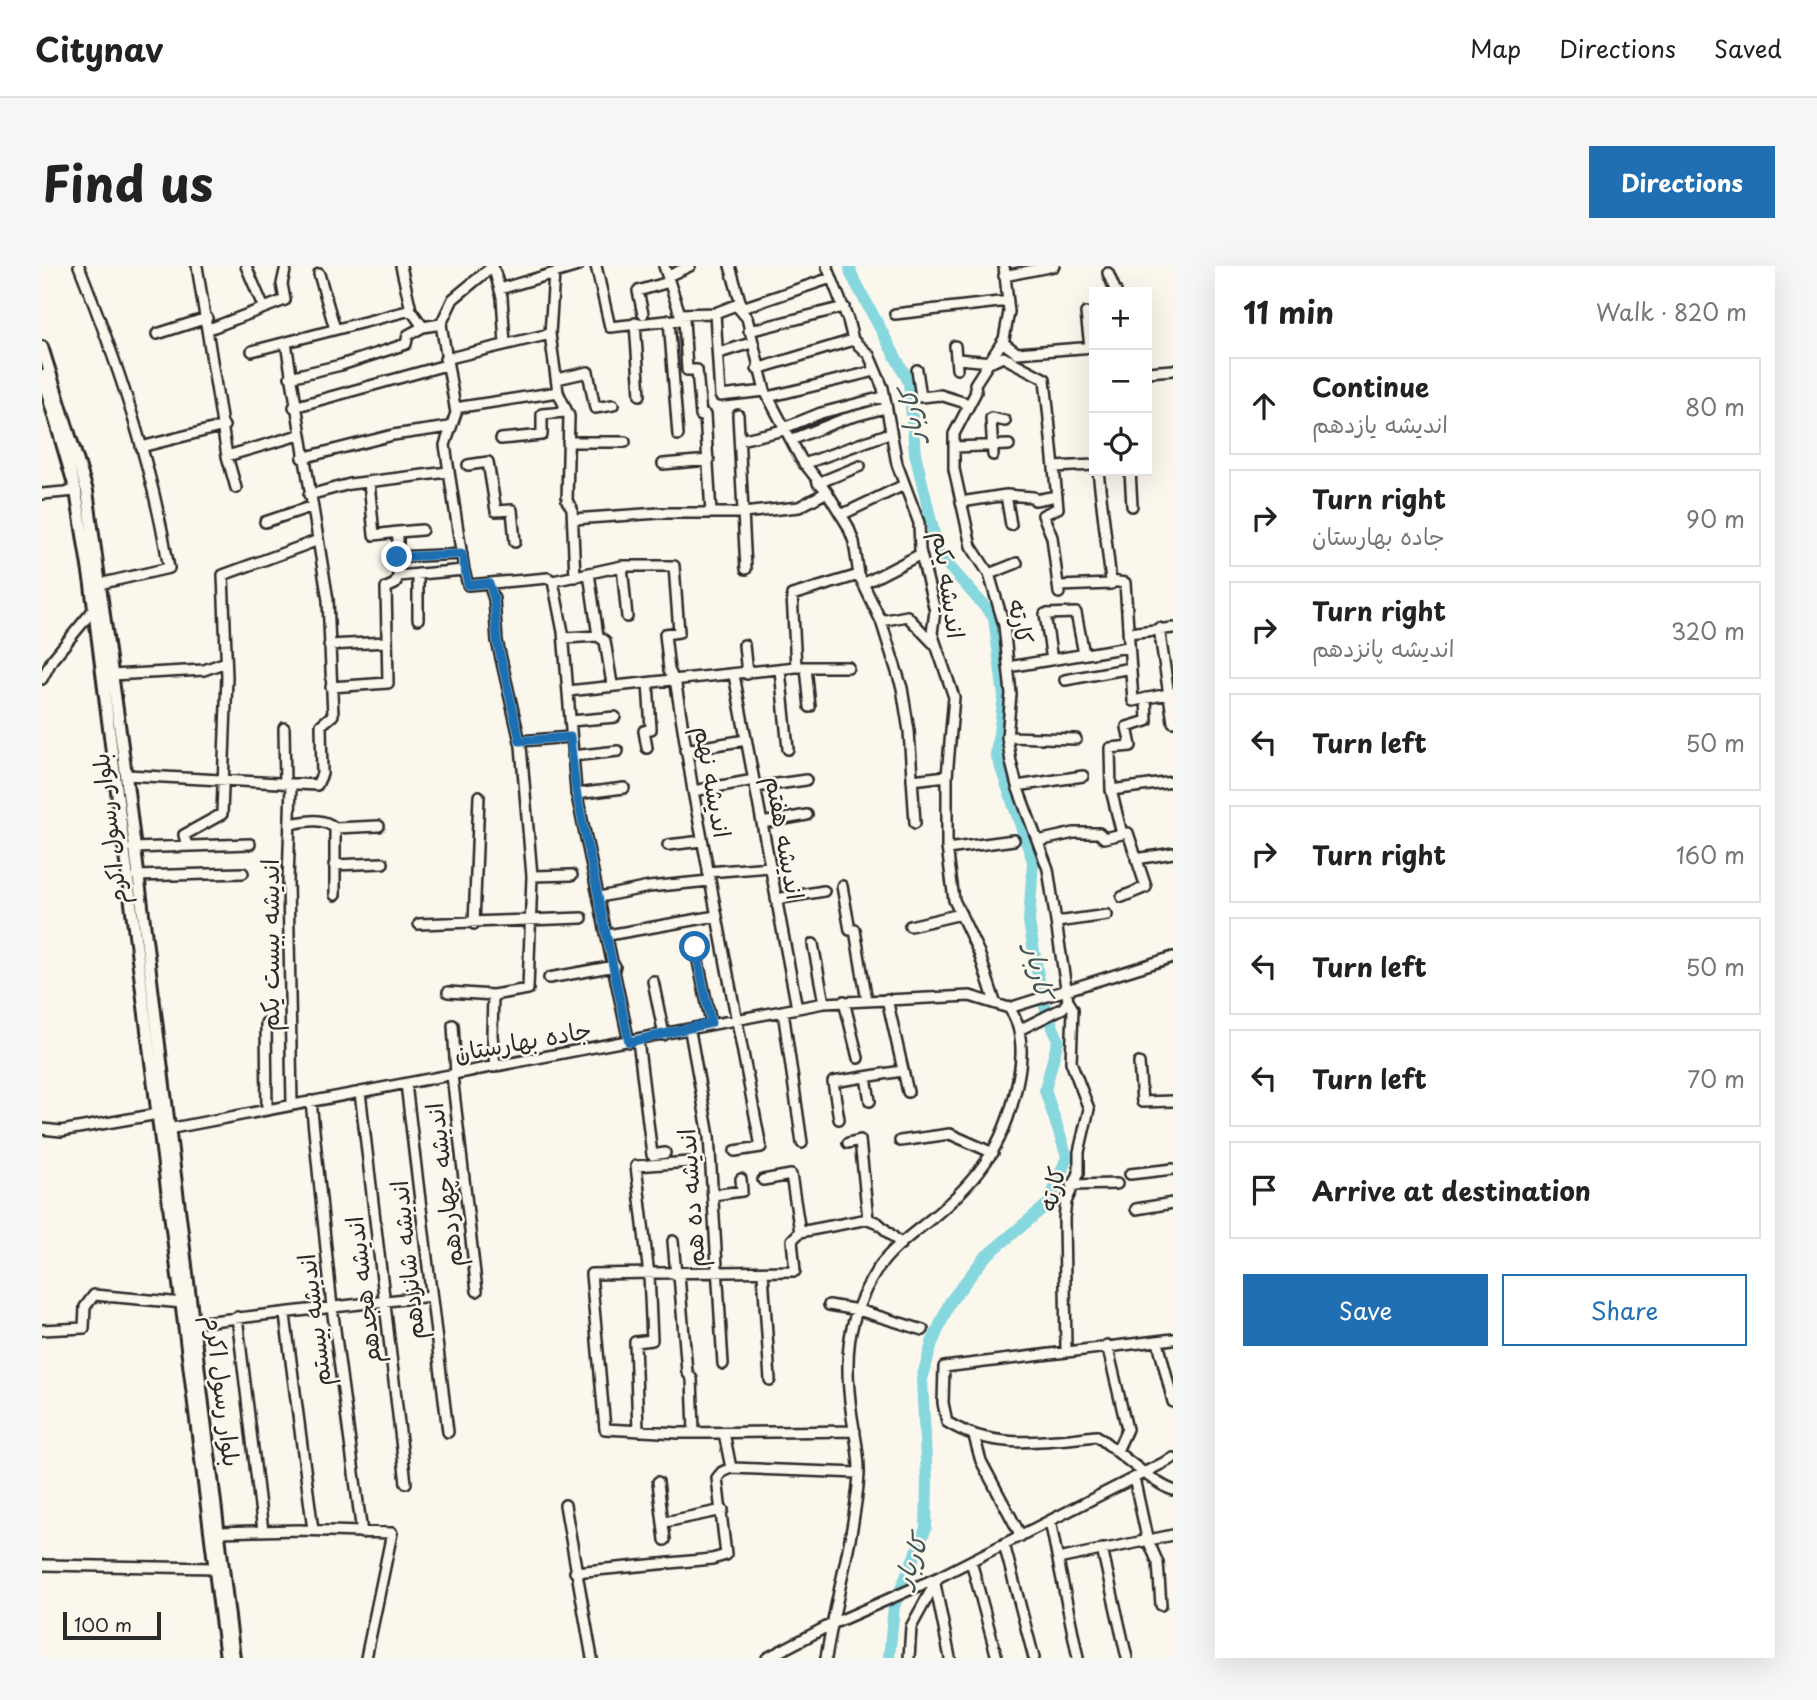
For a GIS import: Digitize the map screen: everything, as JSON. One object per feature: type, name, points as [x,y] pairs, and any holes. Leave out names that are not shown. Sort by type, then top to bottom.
[{"type":"main road","name":"بلوار رسول اکرم","points":[[42,347],[87,491],[158,1114],[164,1129],[194,1323],[234,1658]]},
{"type":"main road","name":"بلوار رسول اکرم","points":[[42,375],[76,491],[111,675],[126,775],[183,1303],[226,1658]]},
{"type":"street","points":[[79,266],[141,447],[159,508],[169,568],[99,584]]},
{"type":"street","points":[[197,266],[227,456],[236,488]]},
{"type":"street","points":[[246,266],[263,306]]},
{"type":"street","points":[[157,334],[208,323],[285,300],[282,284],[286,266]]},
{"type":"street","points":[[401,266],[411,310],[423,327]]},
{"type":"street","points":[[505,344],[500,289],[493,266],[453,299],[441,324],[445,362],[456,408],[455,421],[449,427],[445,445],[468,585],[548,578],[553,581],[622,566],[627,617]]},
{"type":"street","points":[[500,289],[578,266]]},
{"type":"street","points":[[596,266],[610,327],[715,313],[736,304],[742,308]]},
{"type":"street","points":[[664,266],[680,314],[685,316]]},
{"type":"street","points":[[643,314],[638,292],[690,266]]},
{"type":"street","points":[[730,266],[757,369],[767,394],[804,464],[827,492],[841,515],[854,542],[861,579],[881,621],[902,688],[909,731],[915,823]]},
{"type":"street","name":"اندیشه یکم","points":[[827,266],[844,307],[853,340],[869,355],[875,371],[904,485],[919,523],[921,554],[935,611],[932,633],[934,644],[954,697],[947,776],[947,849],[954,900],[979,953],[995,1002]]},
{"type":"street","points":[[1004,271],[1054,266]]},
{"type":"street","name":"کارته","points":[[1004,271],[1008,302],[1002,342],[992,362],[975,384],[976,392],[954,434],[954,469],[971,546],[989,574],[1004,625],[1011,694],[1007,737],[1017,786],[1048,869],[1066,1000],[1073,1010],[1071,1062],[1088,1109],[1079,1152],[1079,1173],[1072,1185],[1064,1218],[1066,1350]]},
{"type":"street","points":[[554,273],[550,334],[558,392],[569,416],[567,501],[572,508],[575,577]]},
{"type":"street","points":[[1108,273],[1114,287]]},
{"type":"street","points":[[319,274],[335,330]]},
{"type":"street","points":[[742,308],[831,278]]},
{"type":"street","points":[[895,314],[1008,302]]},
{"type":"street","points":[[749,331],[844,307]]},
{"type":"street","points":[[252,351],[411,310]]},
{"type":"street","points":[[715,313],[720,396],[767,394],[875,371]]},
{"type":"street","points":[[1086,313],[1089,330]]},
{"type":"street","points":[[685,316],[687,370],[697,370],[701,416],[705,415],[711,513]]},
{"type":"street","points":[[669,320],[678,436]]},
{"type":"street","points":[[635,323],[640,395]]},
{"type":"street","points":[[290,377],[341,365],[407,344],[408,335],[423,327],[441,324]]},
{"type":"street","points":[[295,407],[505,344],[550,334]]},
{"type":"street","points":[[757,369],[853,340]]},
{"type":"street","points":[[1002,342],[1017,353],[1089,347]]},
{"type":"street","points":[[126,775],[317,785],[322,774],[321,725],[333,715],[328,600],[310,507],[286,343]]},
{"type":"street","points":[[719,353],[751,344]]},
{"type":"street","points":[[956,346],[957,364],[992,362]]},
{"type":"street","points":[[979,378],[995,358],[1003,357],[1045,379],[1058,508],[1043,514],[1052,537],[1059,590],[1111,584],[1099,476]]},
{"type":"street","points":[[917,370],[921,397],[940,395],[969,404]]},
{"type":"street","points":[[1152,372],[1173,370]]},
{"type":"street","points":[[557,379],[588,372],[595,408],[613,405]]},
{"type":"street","points":[[456,408],[558,392]]},
{"type":"street","points":[[740,440],[784,429],[821,413],[883,397]]},
{"type":"street","points":[[791,440],[844,419],[885,408]]},
{"type":"street","points":[[501,439],[542,435],[542,414],[565,412]]},
{"type":"street","points":[[738,415],[746,569]]},
{"type":"street","points":[[993,454],[991,418],[1005,421]]},
{"type":"street","points":[[141,447],[224,426]]},
{"type":"street","points":[[302,458],[393,435],[449,427]]},
{"type":"street","points":[[804,464],[890,433]]},
{"type":"street","points":[[227,456],[299,435]]},
{"type":"street","points":[[568,442],[625,442]]},
{"type":"street","points":[[954,447],[1009,445]]},
{"type":"street","points":[[663,464],[709,460]]},
{"type":"street","points":[[468,464],[488,462],[496,511],[512,510],[514,541]]},
{"type":"street","points":[[1054,467],[1089,465]]},
{"type":"street","points":[[818,483],[860,467]]},
{"type":"street","points":[[309,495],[369,482],[448,472]]},
{"type":"street","points":[[1130,476],[1132,506]]},
{"type":"street","points":[[369,482],[374,535],[422,530]]},
{"type":"street","points":[[841,515],[904,485]]},
{"type":"street","points":[[42,494],[76,491]]},
{"type":"street","points":[[573,519],[659,513],[743,513],[799,507],[827,492]]},
{"type":"street","points":[[961,502],[1006,495],[1033,496],[1035,500],[1057,496]]},
{"type":"street","points":[[1006,495],[1011,525]]},
{"type":"street","points":[[265,522],[310,507]]},
{"type":"street","points":[[331,687],[388,683],[386,588],[396,584],[398,576],[398,532]]},
{"type":"street","points":[[187,846],[184,835],[222,814],[226,662],[223,575],[316,541]]},
{"type":"street","points":[[397,557],[462,554]]},
{"type":"street","points":[[810,707],[801,667],[792,595],[861,579],[921,554]]},
{"type":"street","points":[[989,574],[1017,563]]},
{"type":"street","name":"اندیشه نهم","points":[[622,566],[674,566],[679,632],[665,634],[669,670],[675,680],[685,750],[761,1147],[735,1151]]},
{"type":"street","points":[[398,576],[464,570]]},
{"type":"street","points":[[589,573],[598,636]]},
{"type":"street","points":[[418,574],[418,619]]},
{"type":"street","points":[[553,581],[564,638],[576,794],[634,1041],[652,1155],[665,1153]]},
{"type":"street","points":[[1111,581],[1125,583],[1133,701],[1171,693]]},
{"type":"street","points":[[448,992],[494,996],[528,989],[532,876],[520,741],[497,641],[494,599],[489,583]]},
{"type":"street","points":[[42,679],[52,660],[99,608]]},
{"type":"street","points":[[1052,660],[1045,614],[1076,613],[1084,654]]},
{"type":"street","points":[[881,621],[906,616],[934,644]]},
{"type":"street","points":[[1159,628],[1171,693],[1173,722]]},
{"type":"street","points":[[1128,633],[1173,628]]},
{"type":"street","points":[[564,638],[598,636],[605,641],[612,684]]},
{"type":"street","points":[[329,645],[387,642]]},
{"type":"street","points":[[744,645],[747,674]]},
{"type":"street","points":[[1008,667],[1128,647]]},
{"type":"street","points":[[111,675],[204,670],[226,662]]},
{"type":"street","points":[[568,691],[612,684],[648,683],[801,667],[848,667]]},
{"type":"street","points":[[1065,680],[1131,668]]},
{"type":"street","points":[[780,670],[788,749]]},
{"type":"street","name":"اندیشه هفتم","points":[[734,675],[797,1008]]},
{"type":"street","points":[[647,748],[644,731],[651,729],[648,683]]},
{"type":"street","points":[[1122,834],[1111,790],[1110,748],[1131,746],[1127,727],[1147,721],[1146,698]]},
{"type":"street","points":[[571,721],[615,717]]},
{"type":"street","name":"اندیشه بیست یکم","points":[[284,727],[290,824],[288,882],[292,1105]]},
{"type":"street","points":[[520,741],[570,737]]},
{"type":"street","points":[[1007,737],[1076,739]]},
{"type":"street","points":[[685,750],[746,740]]},
{"type":"street","points":[[572,756],[618,751]]},
{"type":"street","points":[[912,780],[947,776]]},
{"type":"street","points":[[1017,786],[1083,776]]},
{"type":"street","points":[[693,791],[806,779]]},
{"type":"street","points":[[1111,790],[1173,782]]},
{"type":"street","points":[[576,794],[624,788]]},
{"type":"street","points":[[474,924],[479,796]]},
{"type":"street","points":[[762,823],[807,815]]},
{"type":"street","points":[[290,824],[313,820],[328,822],[335,828],[379,826]]},
{"type":"street","points":[[335,828],[335,895]]},
{"type":"street","points":[[1038,841],[1074,834],[1099,833],[1104,838],[1128,833],[1146,887],[1122,898]]},
{"type":"street","points":[[947,849],[1014,839]]},
{"type":"street","points":[[668,845],[702,841]]},
{"type":"street","points":[[133,848],[250,844]]},
{"type":"street","points":[[1136,859],[1173,853]]},
{"type":"street","points":[[334,865],[383,863]]},
{"type":"street","points":[[600,897],[770,867]]},
{"type":"street","points":[[137,876],[243,873]]},
{"type":"street","points":[[532,876],[572,875]]},
{"type":"street","points":[[842,886],[850,930],[855,930],[867,1001]]},
{"type":"street","points":[[776,899],[824,891]]},
{"type":"street","points":[[910,926],[961,914]]},
{"type":"street","points":[[1056,922],[1107,915]]},
{"type":"street","points":[[608,935],[716,916]]},
{"type":"street","points":[[419,924],[582,918]]},
{"type":"street","points":[[813,944],[824,1003]]},
{"type":"street","points":[[695,947],[711,1023]]},
{"type":"street","points":[[1017,1026],[1041,1020],[1066,1000],[1173,957]]},
{"type":"street","points":[[549,978],[615,966]]},
{"type":"street","points":[[653,981],[664,1035]]},
{"type":"street","points":[[826,1658],[859,1473],[846,1359],[859,1310],[877,1270],[901,1244],[956,1198],[1002,1139],[1021,1067],[1017,1026],[1009,1007],[1053,995],[1066,1000]]},
{"type":"street","points":[[494,996],[492,1035],[495,1067]]},
{"type":"street","name":"جاده بهارستان","points":[[164,1129],[690,1031],[711,1023],[824,1003],[970,996],[1009,1007]]},
{"type":"street","points":[[887,999],[908,1092]]},
{"type":"street","points":[[844,1001],[858,1058]]},
{"type":"street","points":[[783,1011],[802,1143]]},
{"type":"street","points":[[266,1023],[267,1110]]},
{"type":"street","name":"اندیشه چهاردهم","points":[[453,1025],[454,1075],[477,1291]]},
{"type":"street","name":"اندیشه ده هم","points":[[690,1031],[709,1136],[723,1364]]},
{"type":"street","points":[[1139,1063],[1142,1102],[1173,1101]]},
{"type":"street","points":[[839,1119],[833,1082],[902,1071]]},
{"type":"street","points":[[866,1077],[870,1101]]},
{"type":"street","name":"اندیشه شانزدهم","points":[[406,1084],[448,1432]]},
{"type":"street","name":"اندیشه هجدهم","points":[[360,1092],[405,1483]]},
{"type":"street","name":"اندیشه بیستم","points":[[311,1101],[332,1307],[362,1533]]},
{"type":"street","points":[[42,1129],[74,1129],[158,1114]]},
{"type":"street","points":[[900,1141],[950,1134],[993,1153]]},
{"type":"street","points":[[848,1143],[860,1140],[868,1219]]},
{"type":"street","points":[[638,1431],[635,1342],[652,1340],[649,1275],[636,1166],[689,1162]]},
{"type":"street","points":[[1130,1174],[1173,1169]]},
{"type":"street","points":[[763,1180],[791,1175],[800,1232]]},
{"type":"street","points":[[713,1195],[742,1191],[741,1179]]},
{"type":"street","points":[[1072,1185],[1117,1184]]},
{"type":"street","points":[[1136,1209],[1173,1203]]},
{"type":"street","points":[[855,1431],[724,1433],[605,1429],[591,1274],[678,1275],[795,1271],[792,1240],[800,1232],[868,1219],[878,1223],[901,1244]]},
{"type":"street","points":[[673,1241],[687,1373],[692,1378],[694,1432]]},
{"type":"street","points":[[763,1273],[770,1380]]},
{"type":"street","points":[[42,1330],[84,1328],[85,1307],[94,1295],[183,1303]]},
{"type":"street","points":[[194,1323],[237,1317],[285,1315],[431,1296]]},
{"type":"street","points":[[829,1305],[859,1310],[923,1330]]},
{"type":"street","points":[[285,1315],[313,1530]]},
{"type":"street","points":[[237,1317],[263,1531]]},
{"type":"street","points":[[1173,1339],[944,1367],[943,1403],[947,1422],[974,1436],[1023,1444],[1097,1436],[1146,1472],[1159,1486],[1173,1490]]},
{"type":"street","points":[[1158,1342],[1173,1402]]},
{"type":"street","points":[[1107,1345],[1127,1429],[1117,1451]]},
{"type":"street","points":[[724,1433],[731,1468]]},
{"type":"street","points":[[974,1436],[981,1461],[1021,1536]]},
{"type":"street","points":[[767,1658],[832,1624],[937,1580],[1173,1458]]},
{"type":"street","points":[[575,1572],[712,1559],[726,1555],[718,1478],[722,1472],[731,1468],[859,1473]]},
{"type":"street","points":[[1134,1478],[1147,1538],[1158,1563],[1161,1605]]},
{"type":"street","points":[[658,1482],[665,1522],[665,1540]]},
{"type":"street","points":[[565,1505],[592,1658]]},
{"type":"street","points":[[665,1522],[723,1510]]},
{"type":"street","points":[[1050,1521],[1078,1658]]},
{"type":"street","points":[[218,1532],[313,1530],[392,1533],[382,1572],[386,1573],[377,1618],[372,1617],[366,1658]]},
{"type":"street","points":[[1058,1559],[1147,1538],[1173,1535]]},
{"type":"street","points":[[1004,1544],[1034,1658]]},
{"type":"street","points":[[1102,1549],[1127,1658]]},
{"type":"street","points":[[971,1561],[997,1658]]},
{"type":"street","points":[[42,1566],[215,1568]]},
{"type":"street","points":[[909,1658],[911,1627],[937,1580]]},
{"type":"street","points":[[937,1580],[950,1658]]},
{"type":"waterway","name":"کاربار","points":[[850,266],[851,274],[909,382],[915,453],[939,555],[994,617],[1004,697],[996,754],[1033,861],[1029,922],[1042,999],[1058,1040],[1045,1090],[1067,1157],[1049,1203],[984,1258],[950,1302],[932,1343],[922,1379],[927,1482],[926,1528],[894,1606],[889,1658]]},
{"type":"route","points":[[397,557],[462,554],[468,585],[489,583],[494,599],[497,641],[520,741],[570,737],[576,791],[629,1042],[690,1031],[711,1023],[695,947]]}]
